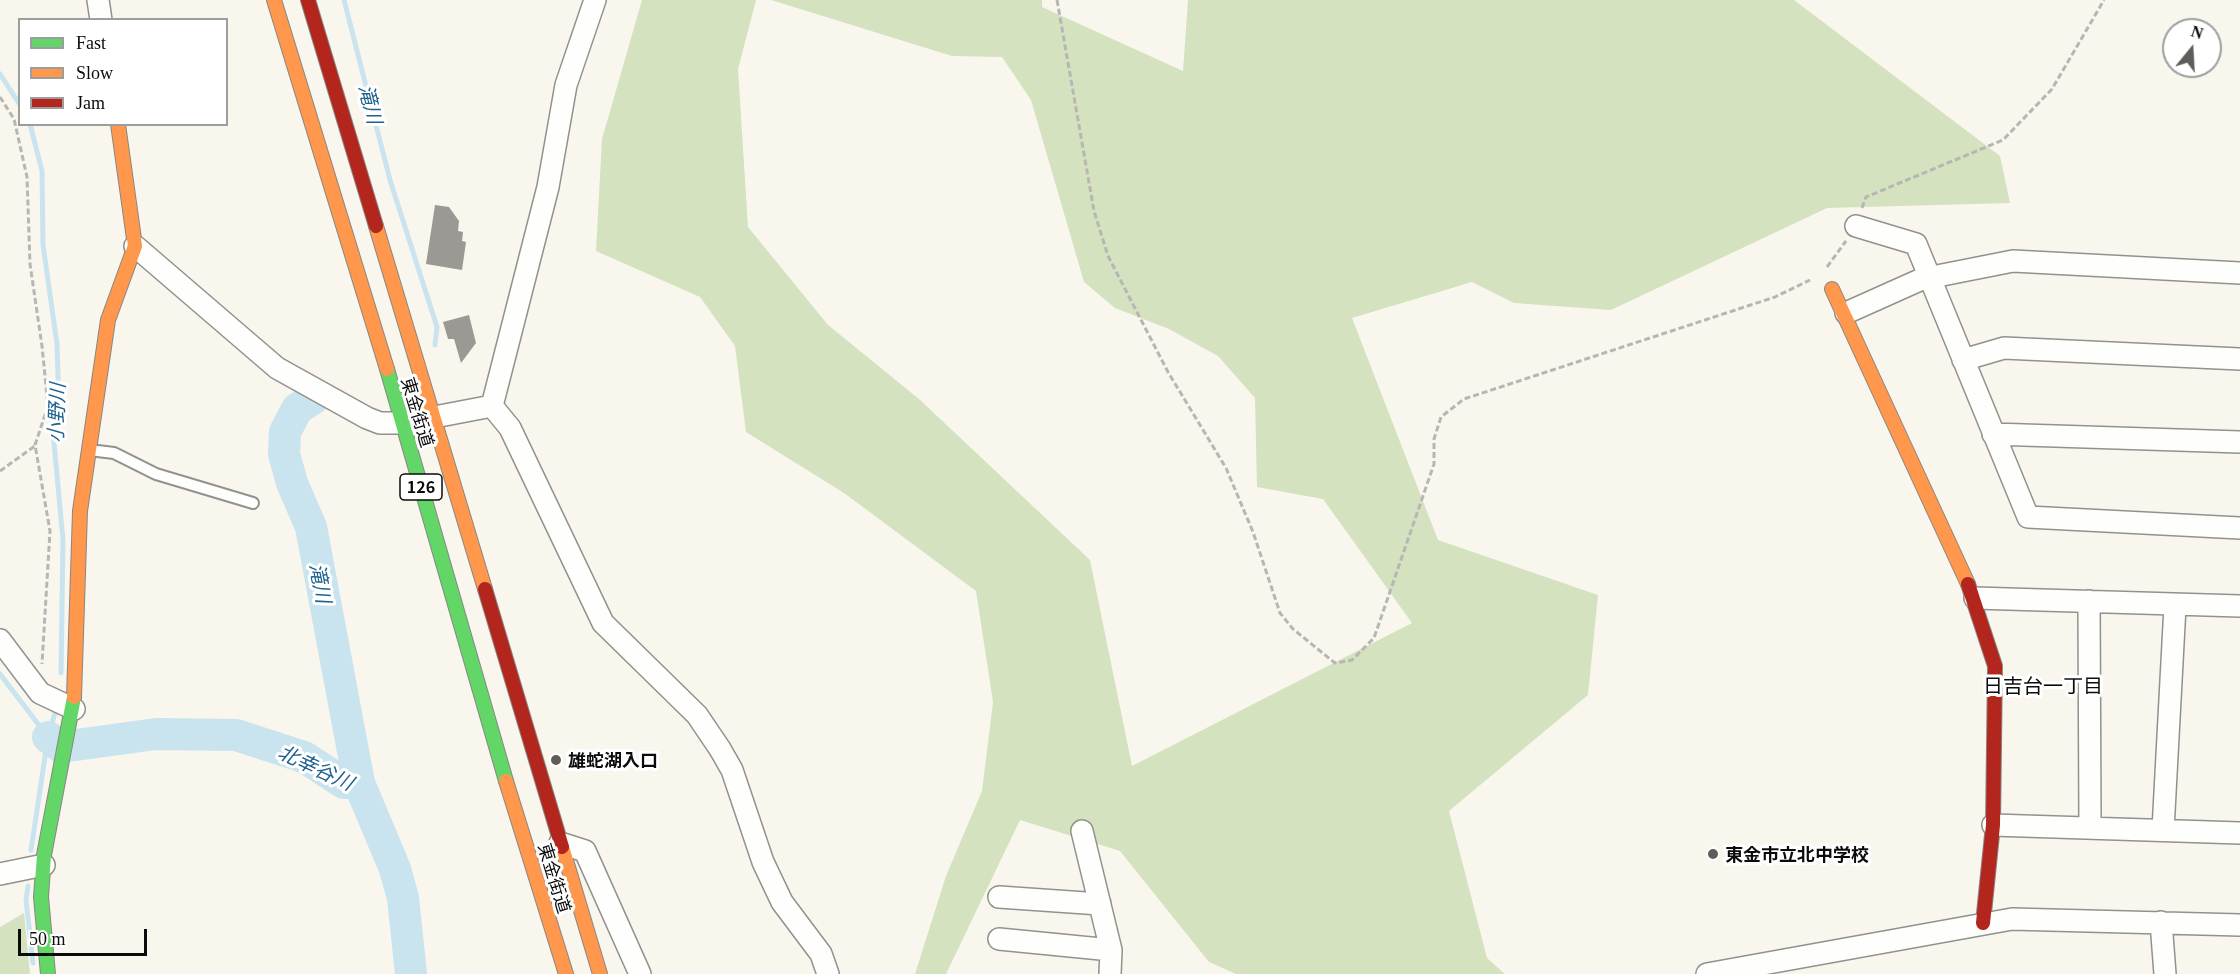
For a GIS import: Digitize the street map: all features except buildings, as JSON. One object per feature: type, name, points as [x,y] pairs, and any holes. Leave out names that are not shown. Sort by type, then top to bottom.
[{"type":"main road","name":"東金街道","points":[[274,0],[403,423],[507,784],[566,974]]},
{"type":"main road","name":"東金街道","points":[[308,0],[600,974]]},
{"type":"main road","points":[[48,974],[41,897],[44,865],[74,709],[80,511],[108,320],[135,246],[118,126]]},
{"type":"main road","points":[[1832,289],[1846,313],[1975,598],[1995,666],[1993,825],[1983,923]]},
{"type":"street","points":[[98,0],[101,18]]},
{"type":"street","points":[[492,406],[548,187],[566,85],[595,0]]},
{"type":"street","points":[[1856,226],[1916,244],[2028,518],[2240,528]]},
{"type":"street","points":[[135,246],[277,368],[367,418],[380,423],[403,423],[492,406]]},
{"type":"street","points":[[1846,313],[1929,278],[2013,261],[2240,273]]},
{"type":"street","points":[[1963,360],[2004,348],[2240,359]]},
{"type":"street","points":[[492,406],[510,429],[603,622],[697,715],[720,749],[732,770],[763,862],[782,903],[821,954],[828,974]]},
{"type":"street","points":[[1993,434],[2240,442]]},
{"type":"street","points":[[1975,598],[2175,606],[2240,606]]},
{"type":"street","points":[[2089,601],[2090,828]]},
{"type":"street","points":[[2163,830],[2175,606]]},
{"type":"street","points":[[0,640],[40,693],[74,709]]},
{"type":"street","points":[[1993,825],[2240,833]]},
{"type":"street","points":[[1082,831],[1111,950],[1110,974]]},
{"type":"street","points":[[560,843],[585,851],[640,974]]},
{"type":"street","points":[[0,874],[44,865]]},
{"type":"street","points":[[999,897],[1100,904]]},
{"type":"street","points":[[1707,974],[2012,919],[2240,925]]},
{"type":"street","points":[[2161,922],[2165,974]]},
{"type":"street","points":[[999,939],[1111,950]]},
{"type":"lane","points":[[89,450],[114,453],[156,474],[253,503]]},
{"type":"path","points":[[1057,0],[1094,211],[1108,256],[1168,372],[1226,468],[1253,532],[1280,613],[1293,629],[1335,663],[1352,660],[1374,638],[1434,464],[1434,439],[1441,417],[1464,399],[1775,297],[1816,278]]},
{"type":"path","points":[[1822,272],[1835,259],[1856,226],[1866,197],[2003,140],[2052,89],[2104,0]]},
{"type":"path","points":[[0,97],[14,119],[27,177],[30,264],[48,406],[35,445],[50,531],[40,693]]},
{"type":"path","points":[[0,471],[35,445]]},
{"type":"green space","points":[[642,0],[756,0],[738,69],[748,227],[828,325],[919,399],[1090,560],[1132,766],[1412,623],[1323,499],[1257,487],[1255,398],[1218,356],[1169,329],[1115,308],[1084,282],[1031,100],[1002,57],[952,56],[771,0],[1042,0],[1042,7],[1183,71],[1188,0],[1794,0],[2000,156],[2010,203],[1827,208],[1611,310],[1514,303],[1472,282],[1352,318],[1438,540],[1598,595],[1588,695],[1449,811],[1487,958],[1505,974],[1236,974],[1209,962],[1120,851],[1020,820],[946,974],[915,974],[946,876],[982,791],[993,702],[976,591],[844,493],[746,432],[735,346],[700,297],[596,251],[602,139]]},
{"type":"green space","points":[[24,913],[30,974],[0,974],[0,927]]},
{"type":"waterway","name":"滝川","points":[[344,0],[390,180],[437,327],[435,345]]},
{"type":"waterway","name":"小野川","points":[[0,74],[18,102]]},
{"type":"waterway","name":"小野川","points":[[31,126],[42,171],[43,245],[57,344],[59,408],[52,421],[63,540],[61,673]]},
{"type":"waterway","name":"滝川","points":[[314,398],[297,409],[285,432],[284,454],[292,483],[311,527],[359,783],[395,869],[403,898],[411,974]]},
{"type":"waterway","points":[[0,674],[48,737]]},
{"type":"waterway","points":[[31,850],[48,737],[57,706]]},
{"type":"waterway","name":"北幸谷川","points":[[48,737],[61,747],[156,734],[236,735],[304,757],[344,783],[359,783]]},
{"type":"waterway","points":[[28,886],[26,900],[33,963]]},
{"type":"traffic: fast","points":[[387,369],[506,781]]},
{"type":"traffic: fast","points":[[48,974],[41,897],[44,855],[74,697]]},
{"type":"traffic: slow","points":[[274,0],[387,369]]},
{"type":"traffic: slow","points":[[74,697],[80,511],[108,320],[135,246],[118,126]]},
{"type":"traffic: slow","points":[[376,226],[485,589]]},
{"type":"traffic: slow","points":[[1832,289],[1968,584]]},
{"type":"traffic: slow","points":[[506,781],[566,974]]},
{"type":"traffic: slow","points":[[562,847],[600,974]]},
{"type":"traffic: jam","points":[[308,0],[376,226]]},
{"type":"traffic: jam","points":[[1968,584],[1995,666],[1993,825],[1983,923]]},
{"type":"traffic: jam","points":[[485,589],[562,847]]},
{"type":"place","name":"雄蛇湖入口","points":[[556,760]]},
{"type":"place","name":"東金市立北中学校","points":[[1713,854]]},
{"type":"district","name":"日吉台一丁目","points":[[2043,685]]}]
